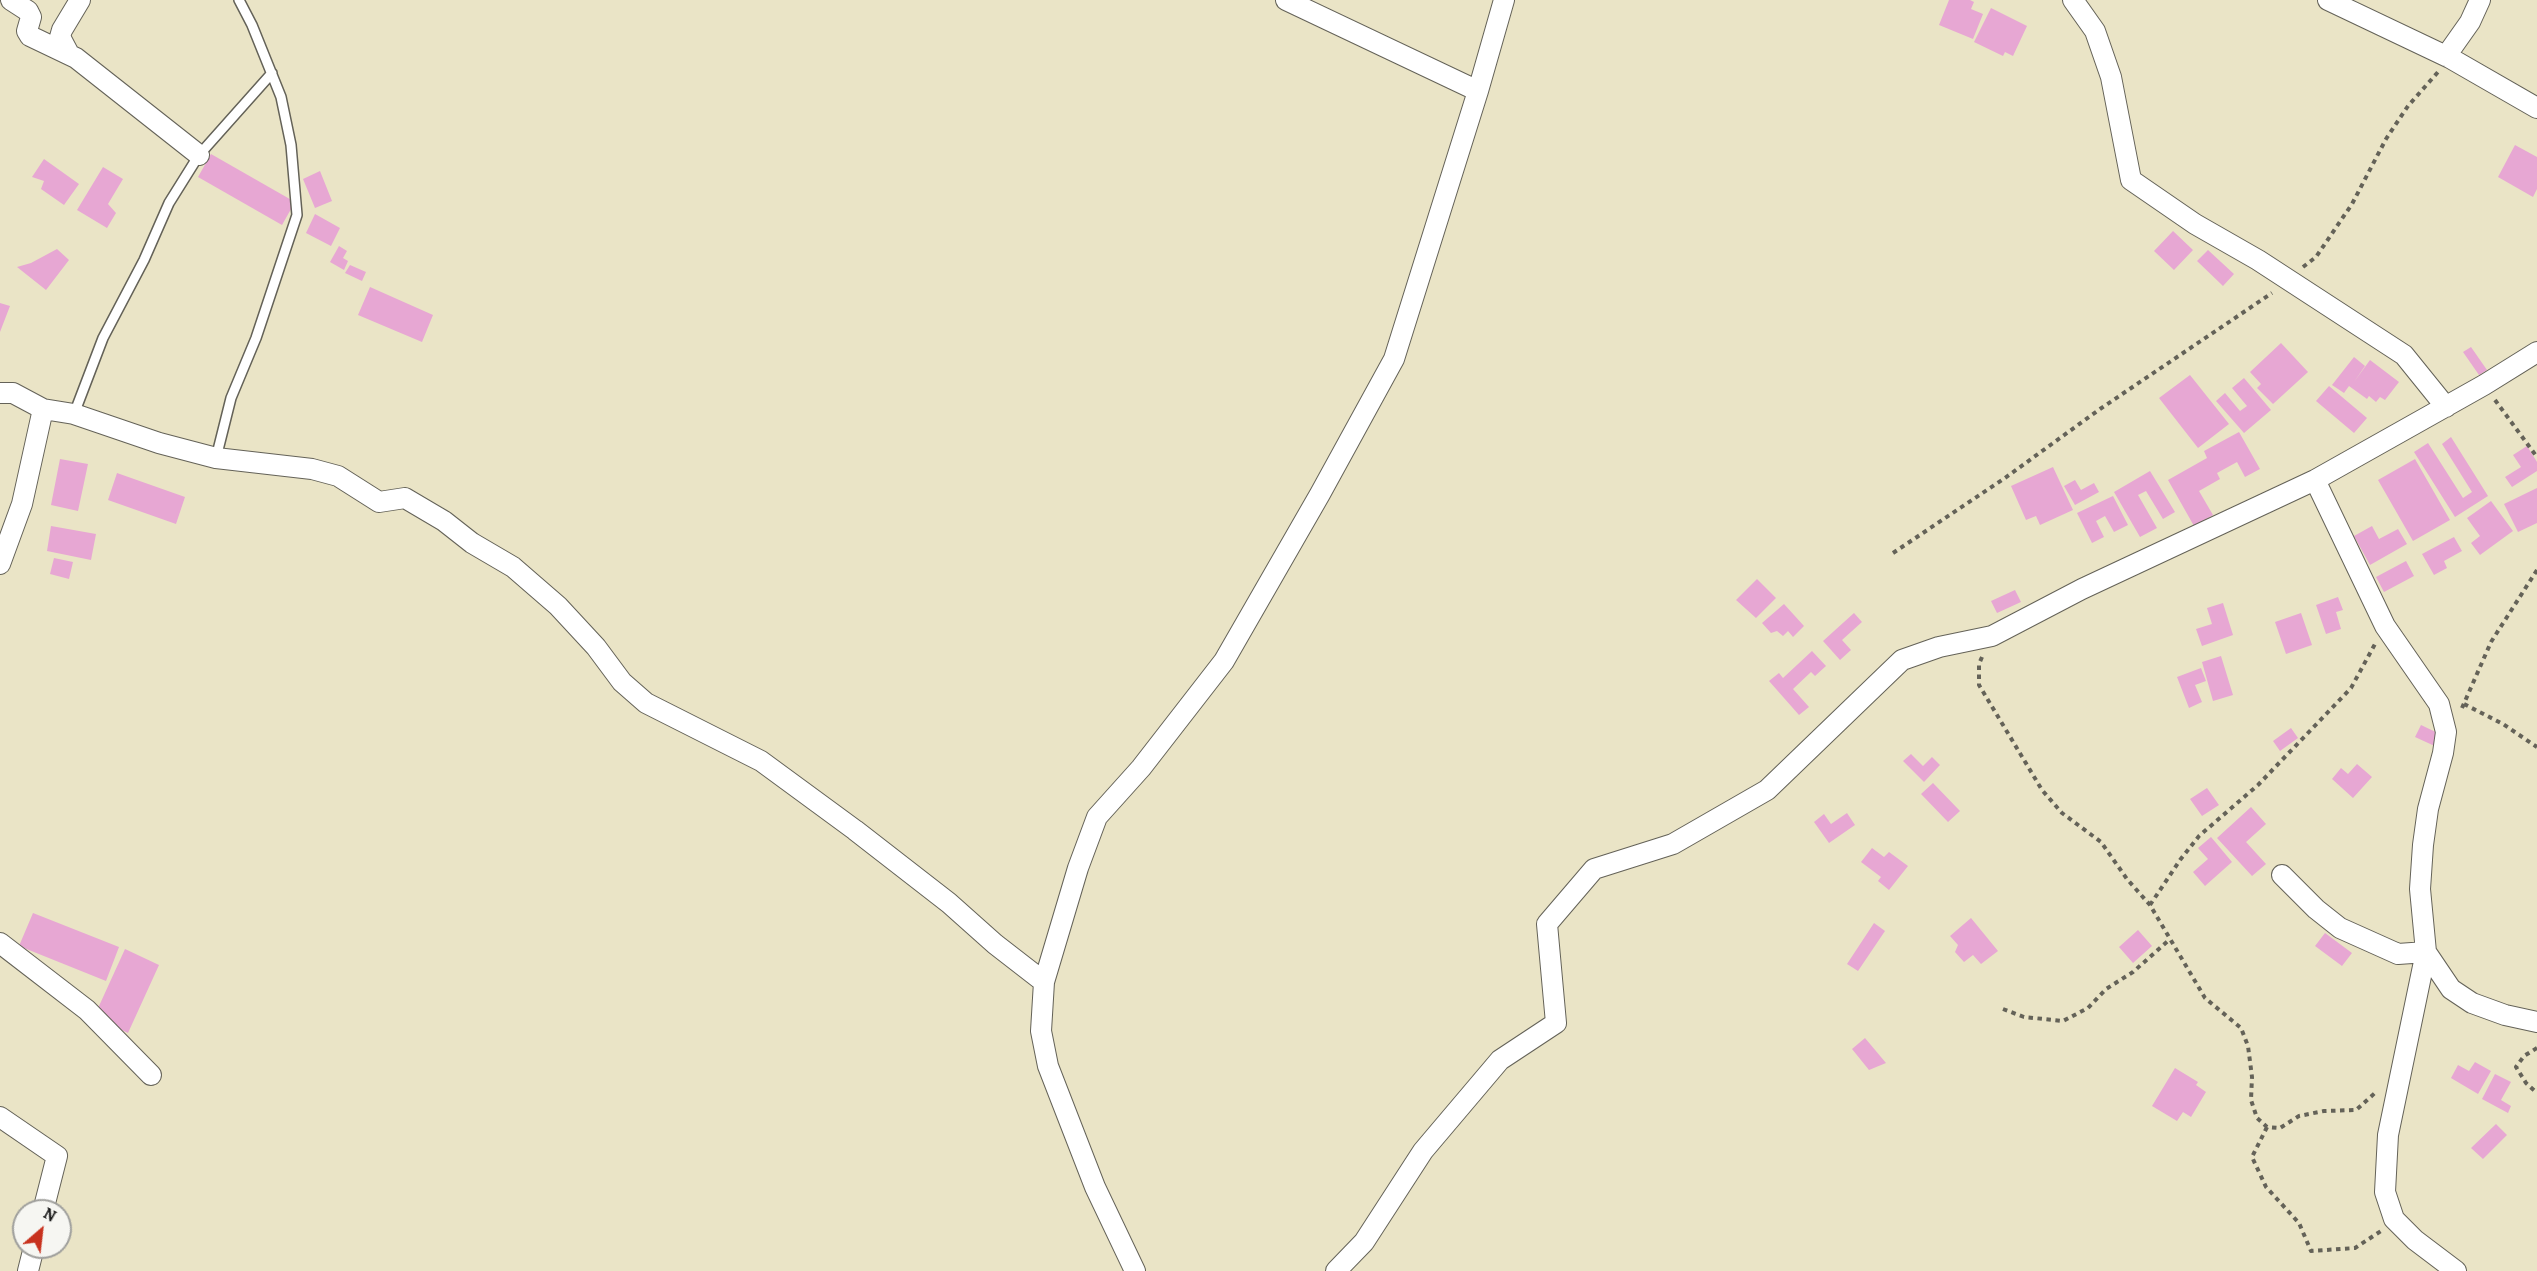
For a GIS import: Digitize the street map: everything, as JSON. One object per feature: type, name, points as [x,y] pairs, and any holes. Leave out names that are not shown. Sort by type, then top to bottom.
[{"type":"street","points":[[11,0],[28,11],[31,17],[27,31],[30,36],[69,54],[199,155]]},
{"type":"street","points":[[69,54],[60,37],[80,0]]},
{"type":"street","points":[[1286,0],[1478,91]]},
{"type":"street","points":[[1135,1271],[1095,1187],[1048,1066],[1041,1031],[1044,982],[1078,868],[1097,817],[1141,768],[1224,662],[1394,359],[1478,91],[1504,0]]},
{"type":"street","points":[[2073,0],[2095,31],[2111,77],[2130,180],[2195,224],[2289,279],[2404,355],[2446,406]]},
{"type":"street","points":[[2328,0],[2448,57],[2537,108]]},
{"type":"street","points":[[2448,57],[2470,22],[2480,0]]},
{"type":"street","points":[[1336,1271],[1364,1242],[1423,1151],[1500,1060],[1556,1023],[1547,924],[1594,869],[1673,844],[1767,790],[1902,660],[1939,646],[1992,636],[2082,589],[2315,480],[2484,386],[2537,352]]},
{"type":"street","points":[[0,393],[13,393],[43,409],[74,414],[159,443],[216,458],[312,469],[338,476],[379,502],[405,498],[444,521],[472,543],[513,567],[558,606],[596,647],[622,682],[646,703],[761,760],[884,852],[1044,982]]},
{"type":"street","points":[[0,564],[22,504],[43,409]]},
{"type":"street","points":[[2315,480],[2385,626],[2439,704],[2446,732],[2428,809],[2423,845],[2420,889],[2426,952],[2388,1135],[2385,1192],[2394,1219],[2400,1226],[2456,1271]]},
{"type":"street","points":[[2282,875],[2316,909],[2340,928],[2398,954],[2426,952]]},
{"type":"street","points":[[0,943],[87,1010],[151,1075]]},
{"type":"street","points":[[2426,952],[2451,989],[2472,1003],[2505,1015],[2537,1022]]},
{"type":"street","points":[[0,1117],[57,1156],[47,1199]]},
{"type":"lane","points":[[216,458],[231,398],[256,338],[297,214],[291,145],[281,97],[252,24],[239,0]]},
{"type":"lane","points":[[74,414],[103,338],[144,260],[169,202],[199,155],[272,73]]},
{"type":"path","points":[[1893,553],[2005,478],[2100,409],[2269,296],[2316,257],[2352,204],[2386,139],[2408,106],[2448,57]]},
{"type":"path","points":[[2484,386],[2537,457]]},
{"type":"path","points":[[2459,714],[2491,642],[2537,570]]},
{"type":"path","points":[[2150,905],[2199,836],[2258,785],[2351,688],[2385,626]]},
{"type":"path","points":[[1992,636],[1979,664],[1980,685],[2042,790],[2062,813],[2101,842],[2127,879],[2150,905],[2205,998],[2241,1028],[2248,1046],[2252,1077],[2251,1100],[2257,1118],[2267,1127],[2280,1128],[2299,1116],[2324,1111],[2356,1110],[2403,1063]]},
{"type":"path","points":[[2464,704],[2503,724],[2537,747]]},
{"type":"path","points":[[2003,1009],[2024,1017],[2063,1021],[2088,1008],[2106,989],[2133,972],[2170,939]]},
{"type":"path","points":[[2537,1048],[2524,1056],[2516,1067],[2526,1083],[2537,1093]]},
{"type":"path","points":[[2267,1127],[2252,1157],[2266,1187],[2299,1223],[2311,1251],[2355,1248],[2377,1232],[2400,1226]]},
{"type":"building","points":[[1949,0],[1970,0],[1974,2],[1971,9],[1983,14],[1973,39],[1939,25]]},
{"type":"building","points":[[1991,8],[2027,26],[2013,56],[2005,52],[2003,56],[1974,42]]},
{"type":"building","points":[[2515,145],[2537,157],[2537,189],[2533,197],[2498,177]]},
{"type":"building","points":[[211,154],[295,202],[282,225],[198,177]]},
{"type":"building","points":[[44,159],[79,184],[64,205],[41,189],[44,181],[32,177]]},
{"type":"building","points":[[103,167],[123,179],[108,204],[116,213],[107,228],[77,210]]},
{"type":"building","points":[[320,171],[332,201],[315,208],[303,179]]},
{"type":"building","points":[[315,214],[340,228],[331,246],[306,233]]},
{"type":"building","points":[[2173,231],[2193,250],[2174,270],[2154,251]]},
{"type":"building","points":[[339,246],[347,251],[343,258],[348,261],[344,270],[330,262]]},
{"type":"building","points":[[57,249],[69,260],[46,290],[17,267],[31,263]]},
{"type":"building","points":[[2208,250],[2234,274],[2223,286],[2197,261]]},
{"type":"building","points":[[350,265],[366,272],[362,281],[345,273]]},
{"type":"building","points":[[370,287],[433,315],[422,342],[358,315]]},
{"type":"building","points":[[0,303],[10,306],[0,332]]},
{"type":"building","points":[[2281,343],[2308,372],[2273,404],[2257,388],[2261,384],[2250,372]]},
{"type":"building","points":[[2471,347],[2487,370],[2479,375],[2463,352]]},
{"type":"building","points":[[2354,357],[2365,366],[2354,382],[2370,360],[2399,382],[2385,400],[2380,397],[2376,402],[2369,396],[2367,399],[2349,386],[2344,393],[2332,385]]},
{"type":"building","points":[[2190,375],[2229,424],[2198,448],[2159,398]]},
{"type":"building","points":[[2244,378],[2271,410],[2244,433],[2216,401],[2225,393],[2240,411],[2247,406],[2232,388]]},
{"type":"building","points":[[2329,386],[2367,418],[2354,433],[2316,401]]},
{"type":"building","points":[[2239,432],[2260,469],[2245,477],[2237,462],[2217,473],[2220,479],[2199,491],[2213,515],[2194,526],[2168,480],[2207,458],[2204,451]]},
{"type":"building","points":[[2451,437],[2488,496],[2455,517],[2414,452],[2428,443],[2463,498],[2472,492],[2442,444]]},
{"type":"building","points":[[2527,446],[2537,462],[2537,471],[2512,487],[2505,477],[2521,467],[2513,455]]},
{"type":"building","points":[[60,459],[88,464],[78,511],[51,505]]},
{"type":"building","points":[[2415,459],[2450,520],[2413,541],[2378,480]]},
{"type":"building","points":[[2053,467],[2073,510],[2040,525],[2036,516],[2026,520],[2011,486]]},
{"type":"building","points":[[2150,471],[2175,512],[2163,519],[2146,491],[2138,495],[2157,528],[2140,537],[2114,492]]},
{"type":"building","points":[[117,473],[185,497],[176,524],[108,500]]},
{"type":"building","points":[[2075,480],[2081,490],[2094,483],[2099,492],[2075,505],[2064,486]]},
{"type":"building","points":[[2537,488],[2537,523],[2518,532],[2504,504]]},
{"type":"building","points":[[2113,496],[2128,525],[2114,532],[2105,516],[2096,521],[2104,537],[2092,543],[2077,513]]},
{"type":"building","points":[[2491,501],[2513,531],[2480,555],[2471,543],[2480,536],[2467,518]]},
{"type":"building","points":[[51,526],[96,534],[91,560],[47,551]]},
{"type":"building","points":[[2372,526],[2379,539],[2398,529],[2407,544],[2370,565],[2354,536]]},
{"type":"building","points":[[2454,537],[2462,551],[2444,561],[2447,568],[2434,575],[2422,554]]},
{"type":"building","points":[[54,558],[73,562],[69,579],[50,574]]},
{"type":"building","points":[[2406,561],[2414,576],[2384,592],[2376,577]]},
{"type":"building","points":[[1757,579],[1776,598],[1756,618],[1736,600]]},
{"type":"building","points":[[2015,590],[2021,602],[1997,613],[1991,601]]},
{"type":"building","points":[[2338,597],[2343,610],[2336,612],[2341,629],[2326,634],[2316,605]]},
{"type":"building","points":[[2223,603],[2233,635],[2202,646],[2196,629],[2212,624],[2207,608]]},
{"type":"building","points":[[1784,604],[1804,626],[1793,637],[1788,631],[1783,636],[1777,631],[1771,633],[1762,623]]},
{"type":"building","points":[[1854,613],[1862,622],[1842,640],[1851,650],[1840,660],[1823,641]]},
{"type":"building","points":[[2301,613],[2312,645],[2286,654],[2275,622]]},
{"type":"building","points":[[1812,651],[1826,666],[1815,676],[1811,672],[1793,689],[1809,707],[1799,715],[1769,681],[1779,673],[1783,678]]},
{"type":"building","points":[[2221,656],[2233,695],[2213,701],[2202,662]]},
{"type":"building","points":[[2201,668],[2206,681],[2195,685],[2202,702],[2189,708],[2177,677]]},
{"type":"building","points":[[2421,725],[2444,736],[2439,748],[2415,737]]},
{"type":"building","points":[[2291,728],[2298,738],[2280,751],[2273,741]]},
{"type":"building","points":[[1911,754],[1923,766],[1932,757],[1940,765],[1924,782],[1903,761]]},
{"type":"building","points":[[2357,764],[2372,777],[2353,798],[2332,779],[2341,768],[2348,774]]},
{"type":"building","points":[[1933,783],[1960,811],[1948,822],[1921,794]]},
{"type":"building","points":[[2207,788],[2219,805],[2202,816],[2190,799]]},
{"type":"building","points":[[2251,807],[2266,824],[2246,842],[2266,864],[2252,876],[2217,838]]},
{"type":"building","points":[[1847,813],[1855,825],[1829,843],[1814,822],[1824,814],[1831,824]]},
{"type":"building","points":[[2211,837],[2232,862],[2205,886],[2193,872],[2208,859],[2198,848]]},
{"type":"building","points":[[1872,848],[1884,857],[1889,852],[1908,866],[1889,890],[1878,881],[1881,877],[1861,862]]},
{"type":"building","points":[[33,913],[119,947],[106,981],[19,946]]},
{"type":"building","points":[[1971,918],[1998,951],[1981,964],[1973,955],[1964,962],[1955,952],[1958,945],[1950,936]]},
{"type":"building","points":[[1874,923],[1885,931],[1858,971],[1847,964]]},
{"type":"building","points":[[2138,930],[2152,946],[2133,963],[2119,947]]},
{"type":"building","points":[[2325,933],[2352,953],[2342,966],[2315,946]]},
{"type":"building","points":[[125,949],[159,965],[128,1033],[94,1017]]},
{"type":"building","points":[[1865,1038],[1886,1063],[1869,1070],[1852,1049]]},
{"type":"building","points":[[2475,1062],[2491,1071],[2478,1094],[2451,1078],[2458,1065],[2469,1071]]},
{"type":"building","points":[[2175,1068],[2198,1082],[2196,1085],[2206,1092],[2191,1117],[2183,1112],[2177,1121],[2152,1106]]},
{"type":"building","points":[[2495,1074],[2511,1082],[2501,1100],[2511,1106],[2508,1113],[2482,1099]]},
{"type":"building","points":[[2496,1124],[2507,1135],[2483,1159],[2471,1148]]}]
